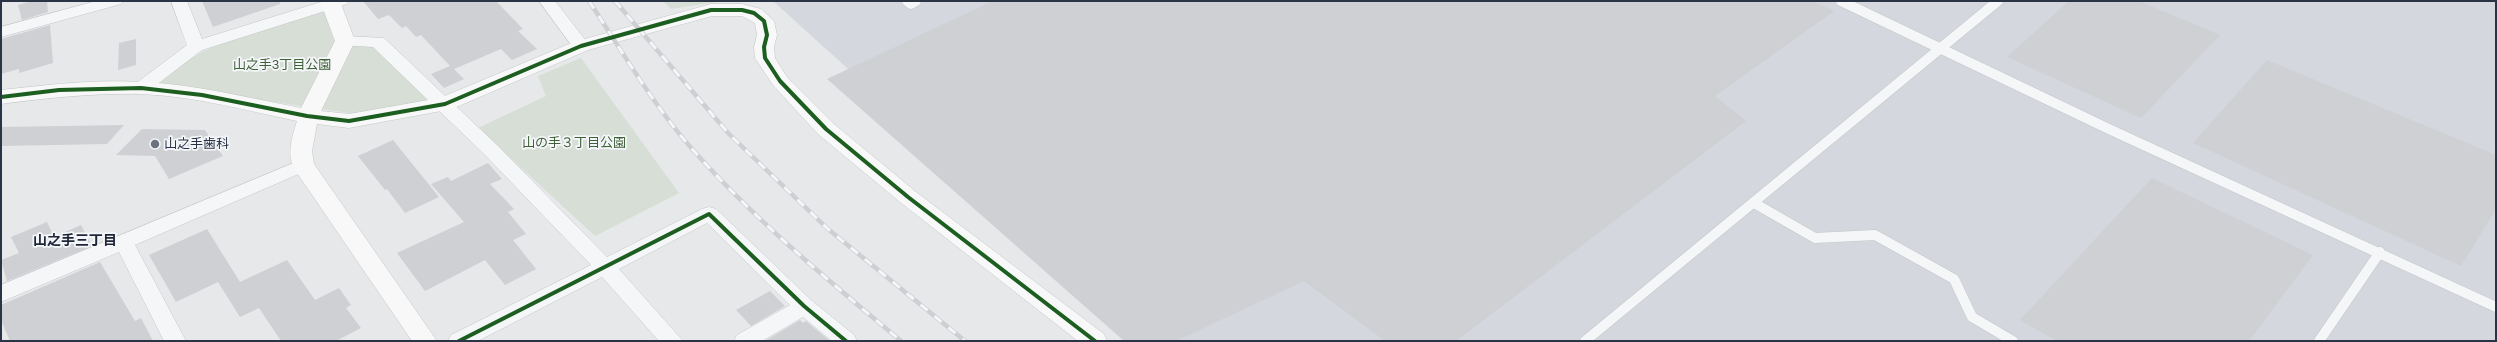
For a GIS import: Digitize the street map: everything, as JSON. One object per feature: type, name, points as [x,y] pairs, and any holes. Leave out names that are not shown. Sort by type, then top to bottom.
[{"type":"street","points":[[1,32],[114,1]]},
{"type":"street","points":[[179,1],[196,46]]},
{"type":"street","points":[[547,1],[581,46]]},
{"type":"street","points":[[141,88],[196,46],[334,2],[345,41],[307,116],[301,158],[303,165],[425,341]]},
{"type":"street","points":[[1,97],[59,90],[141,88],[202,95],[307,116],[349,121],[445,104],[581,46],[711,10],[728,9],[754,13],[764,21],[767,35],[764,47],[765,58],[780,81],[826,129],[908,197],[1095,341]]},
{"type":"street","points":[[345,41],[378,42],[445,104],[607,266],[672,341]]},
{"type":"street","points":[[1,294],[124,243],[303,165]]},
{"type":"street","points":[[459,341],[709,214],[804,306],[846,341]]},
{"type":"street","points":[[124,243],[175,341]]},
{"type":"street","points":[[745,341],[804,306]]},
{"type":"lane","points":[[907,1],[911,4],[916,1]]},
{"type":"lane","points":[[1841,1],[1940,47],[2110,130],[2380,252],[2496,307]]},
{"type":"lane","points":[[1585,341],[1940,47],[1998,1]]},
{"type":"lane","points":[[1754,202],[1815,238],[1875,235],[1954,279],[1972,317],[2013,341]]},
{"type":"lane","points":[[2319,341],[2380,252]]},
{"type":"shaded area","points":[[773,1],[2496,1],[2496,341],[1149,341]]},
{"type":"green space","points":[[663,1],[723,1],[671,9]]},
{"type":"green space","name":"山之手3丁目公園","points":[[327,10],[338,43],[372,46],[431,102],[356,114],[157,85],[173,70],[213,47],[260,30]]},
{"type":"green space","name":"山の手３丁目公園","points":[[581,58],[679,193],[595,236],[478,128],[546,96],[538,76]]},
{"type":"building","points":[[32,1],[47,1],[48,12],[22,20],[18,5]]},
{"type":"building","points":[[202,1],[280,1],[280,4],[213,27]]},
{"type":"building","points":[[363,1],[496,1],[523,29],[518,31],[537,49],[512,60],[501,49],[454,69],[464,79],[444,88],[431,74],[450,66],[421,35],[416,37],[406,26],[402,28],[389,15],[378,19]]},
{"type":"building","points":[[993,1],[1812,1],[1834,11],[1715,96],[1746,121],[1456,341],[1385,341],[1304,281],[1176,341],[1124,341],[827,79]]},
{"type":"building","points":[[2069,1],[2139,1],[2220,35],[2141,118],[2007,57]]},
{"type":"building","points":[[50,25],[53,63],[19,73],[19,69],[1,74],[1,39]]},
{"type":"building","points":[[136,39],[136,65],[118,70],[119,43]]},
{"type":"building","points":[[2267,60],[2496,155],[2496,209],[2461,266],[2193,143]]},
{"type":"building","points":[[124,125],[107,144],[1,146],[1,127]]},
{"type":"building","points":[[142,129],[205,130],[223,156],[169,179],[155,156],[116,155]]},
{"type":"building","points":[[393,140],[439,197],[405,213],[387,189],[385,190],[358,156]]},
{"type":"building","points":[[488,163],[502,179],[490,184],[514,209],[508,212],[526,234],[513,240],[536,269],[505,285],[485,260],[425,291],[397,253],[464,222],[431,184],[448,177],[451,181]]},
{"type":"building","points":[[2152,178],[2313,255],[2249,341],[2057,341],[2020,320]]},
{"type":"building","points":[[47,222],[54,237],[81,225],[92,246],[7,281],[1,260],[19,253],[11,237]]},
{"type":"building","points":[[207,229],[240,282],[287,260],[315,300],[339,288],[351,305],[346,308],[361,328],[336,341],[281,341],[259,308],[240,317],[218,282],[176,302],[149,255]]},
{"type":"building","points":[[100,262],[135,321],[141,318],[153,341],[10,341],[1,320],[1,305]]},
{"type":"building","points":[[770,291],[785,306],[751,326],[736,310]]},
{"type":"building","points":[[800,320],[803,323],[806,321],[830,341],[765,341]]},
{"type":"railway","points":[[589,1],[651,96],[678,133],[693,150],[742,201],[794,250],[901,341]]},
{"type":"railway","points":[[615,1],[729,134],[828,229],[965,341]]},
{"type":"cycle path","points":[[1,97],[59,90],[141,88],[202,95],[307,116],[349,121],[445,104],[581,46],[711,10],[742,10],[754,13],[764,21],[767,35],[764,47],[765,58],[780,81],[826,129],[908,197],[1095,341]]},
{"type":"cycle path","points":[[459,341],[709,214],[804,306],[846,341]]},
{"type":"place","name":"山之手歯科","points":[[155,144]]},
{"type":"district","name":"山之手三丁目","points":[[75,241]]}]
